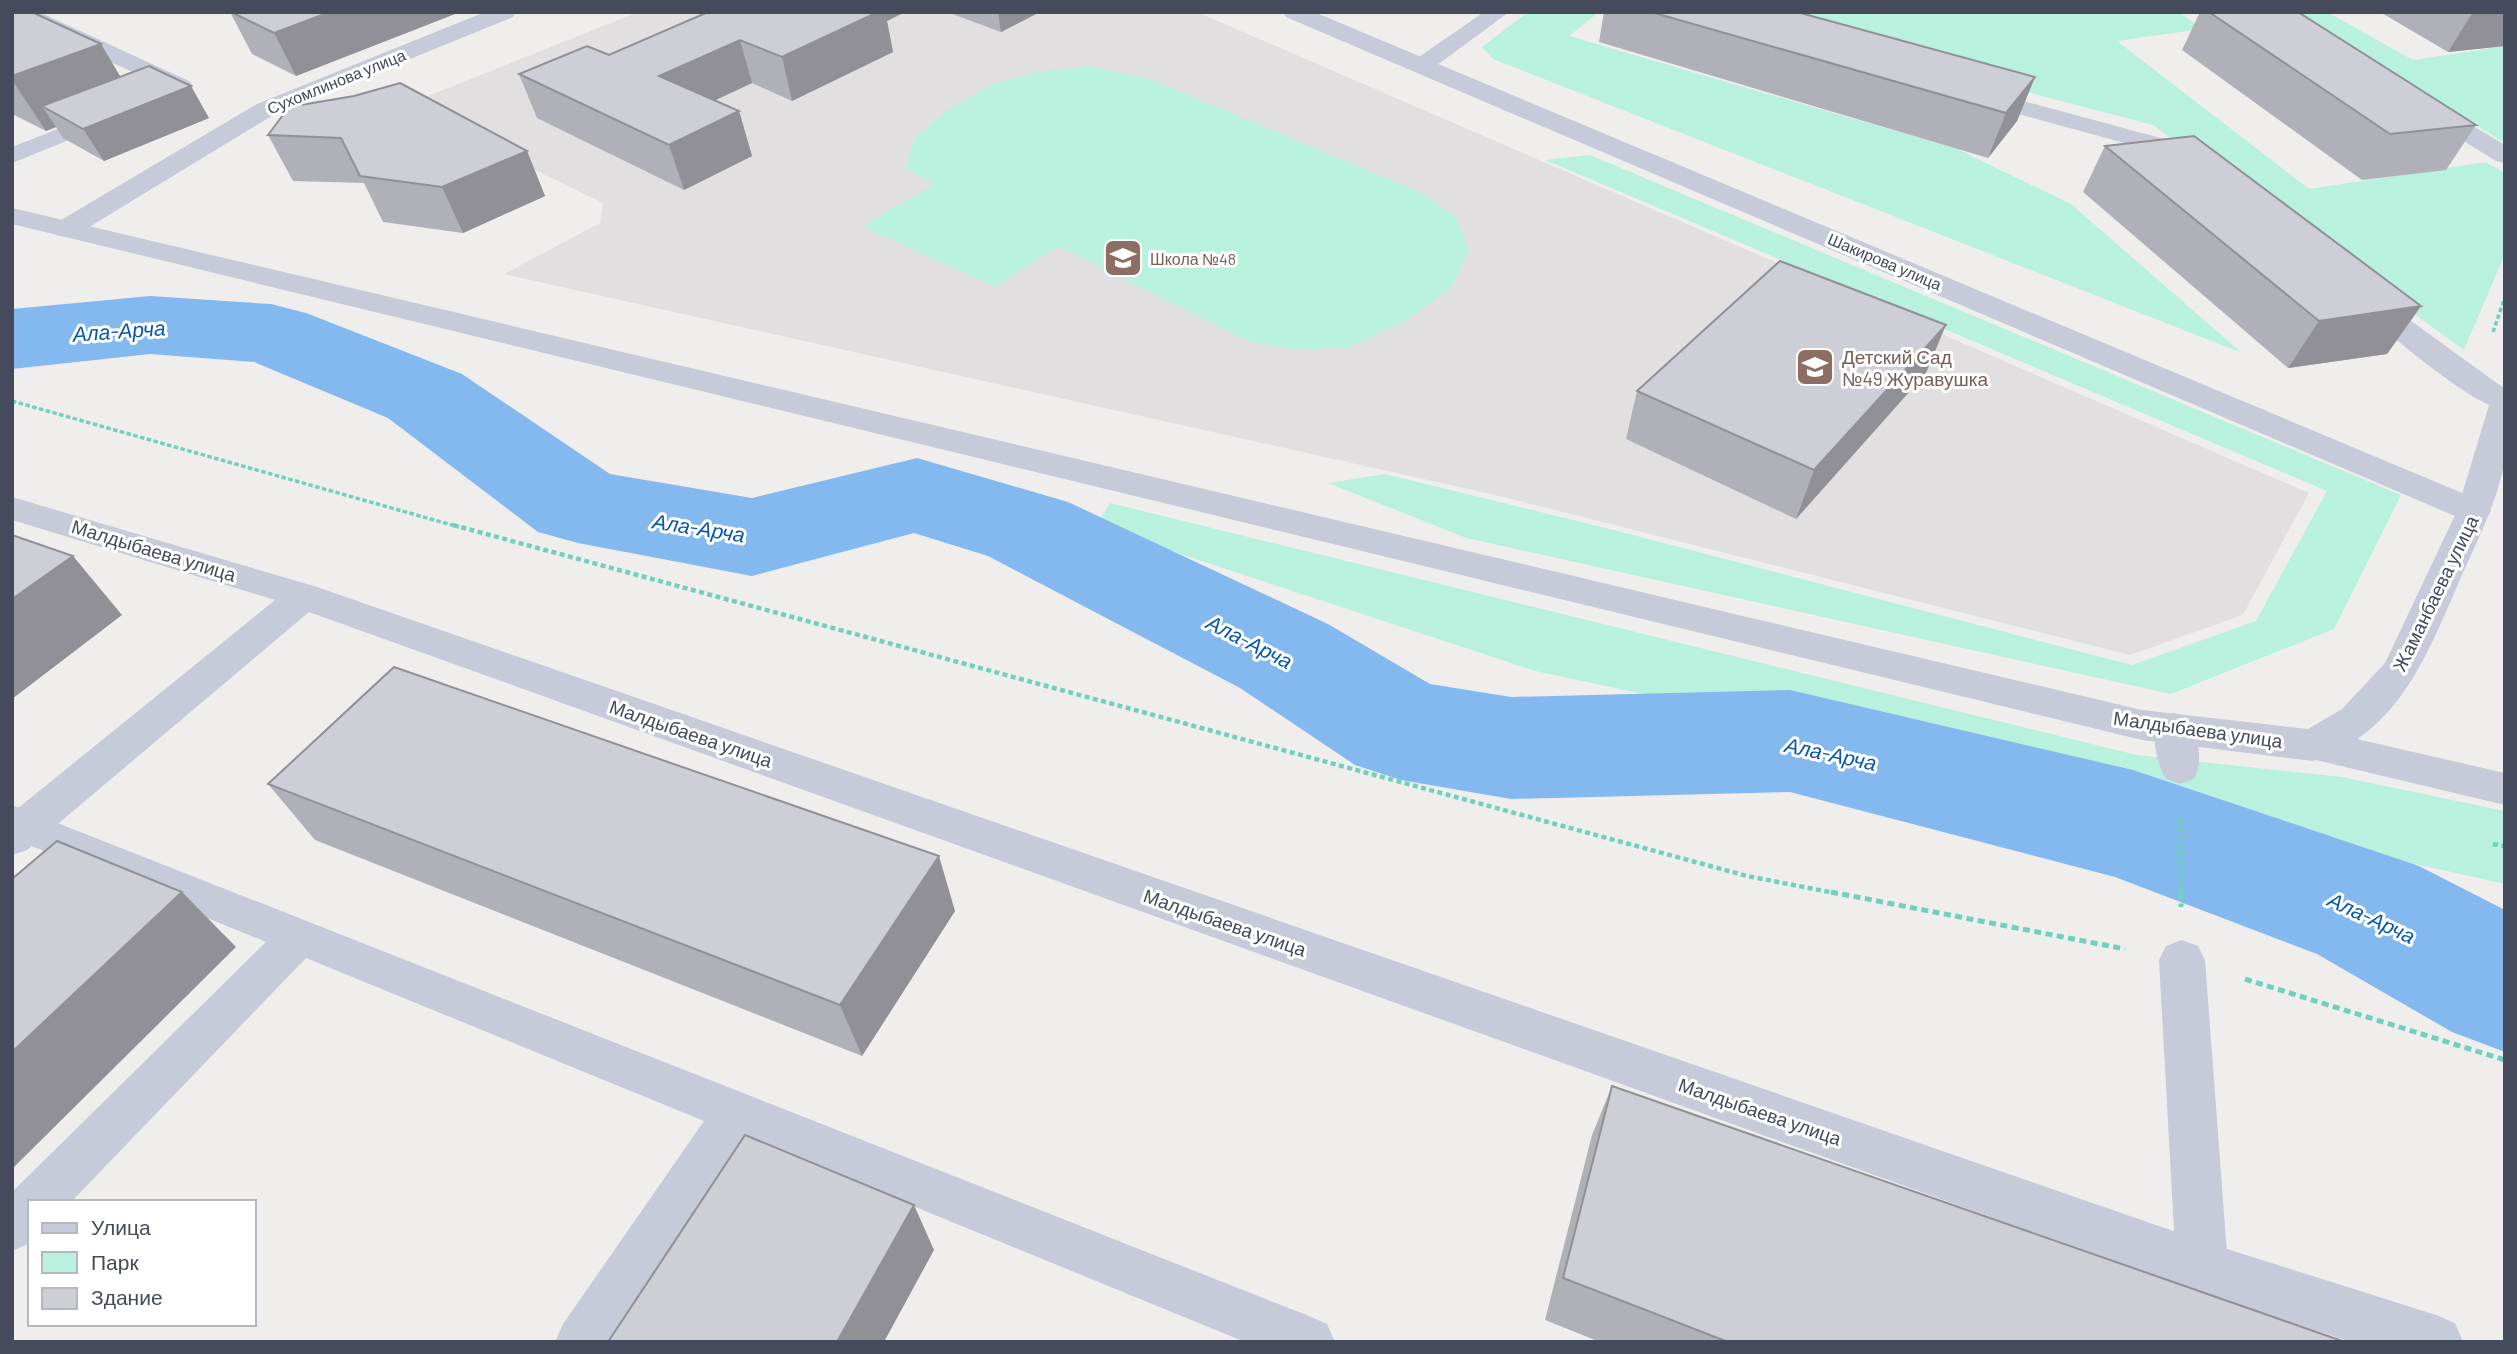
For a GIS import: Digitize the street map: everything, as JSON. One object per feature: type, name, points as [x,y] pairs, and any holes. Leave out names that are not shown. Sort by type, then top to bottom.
[{"type":"street","name":"Сухомлинова улица","points":[[66,229],[266,109],[505,12]]},
{"type":"street","name":"Шакирова улица","points":[[1294,12],[2474,511]]},
{"type":"street","name":"Малдыбаева улица","points":[[12,216],[2128,722],[2313,745],[2505,789]]},
{"type":"street","name":"Жаманбаева улица","points":[[2313,745],[2356,720],[2400,671],[2474,511],[2505,404]]},
{"type":"street","name":"Малдыбаева улица","points":[[12,508],[304,596],[2202,1268],[2436,1342]]},
{"type":"street","points":[[17,828],[304,596]]},
{"type":"street","points":[[2174,728],[2180,768]]},
{"type":"street","points":[[2182,960],[2202,1268]]},
{"type":"lane","points":[[21,12],[181,86],[156,96]]},
{"type":"lane","points":[[1421,66],[1498,12]]},
{"type":"lane","points":[[1948,88],[2159,145],[2203,178]]},
{"type":"lane","points":[[2413,100],[2505,156]]},
{"type":"lane","points":[[12,156],[130,107]]},
{"type":"lane","points":[[2344,285],[2505,404]]},
{"type":"lane","points":[[17,828],[300,936],[1308,1342]]},
{"type":"lane","points":[[39,1200],[300,936]]},
{"type":"lane","points":[[581,1342],[737,1112]]},
{"type":"lane","points":[[12,1226],[28,1211]]},
{"type":"path","points":[[2476,384],[2505,297]]},
{"type":"path","points":[[12,401],[485,534],[1747,876],[2182,960],[2505,1060]]},
{"type":"path","points":[[2180,768],[2182,960]]},
{"type":"shaded area","name":"Школа №48","points":[[638,12],[1197,12],[2309,493],[2243,615],[2130,655],[1495,495],[504,274],[600,223],[603,203],[403,106]]},
{"type":"green space","points":[[1528,12],[1599,12],[1569,36],[1957,149],[2071,204],[2242,353],[1493,59],[1482,47]]},
{"type":"green space","points":[[1723,12],[2179,12],[2202,29],[2117,41],[2309,189],[2486,162],[2505,173],[2505,254],[2464,350],[2153,125]]},
{"type":"green space","points":[[2293,12],[2327,12],[2413,60],[2505,46],[2505,143]]},
{"type":"green space","points":[[1089,66],[1150,79],[1422,193],[1456,217],[1469,250],[1452,287],[1407,320],[1351,347],[1294,350],[1245,340],[1058,246],[995,287],[862,226],[935,184],[906,169],[914,138],[947,111],[992,84],[1038,72]]},
{"type":"green space","points":[[1590,155],[2401,495],[2334,629],[2171,694],[1466,538],[1328,483],[1385,474],[1614,530],[2132,665],[2256,621],[2327,491],[1545,160]]},
{"type":"green space","points":[[1110,503],[2137,755],[2342,777],[2505,811],[2505,884],[1883,745],[1535,671],[1096,526]]},
{"type":"building","points":[[12,12],[32,12],[101,44],[12,76]]},
{"type":"building","points":[[231,12],[330,12],[274,33]]},
{"type":"building","points":[[708,12],[878,12],[782,57],[740,40],[659,76],[739,111],[669,145],[519,74],[587,46],[609,55]]},
{"type":"building","points":[[1651,12],[1797,12],[2035,77],[2006,113]]},
{"type":"building","points":[[2209,12],[2298,12],[2476,125],[2390,134]]},
{"type":"building","points":[[149,66],[191,86],[83,129],[42,106]]},
{"type":"building","points":[[400,83],[527,151],[442,187],[360,176],[341,138],[268,135],[289,107],[354,96]]},
{"type":"building","points":[[2194,136],[2421,306],[2319,321],[2105,146]]},
{"type":"building","points":[[1780,261],[1946,325],[1814,470],[1637,391]]},
{"type":"building","points":[[12,535],[73,556],[12,599]]},
{"type":"building","points":[[394,667],[939,856],[840,1005],[268,784]]},
{"type":"building","points":[[57,841],[182,892],[12,1052],[12,879]]},
{"type":"building","points":[[1612,1086],[2345,1342],[1728,1342],[1563,1278]]},
{"type":"building","points":[[745,1135],[914,1205],[837,1342],[608,1342]]},
{"type":"waterway","name":"Ала-Арча","points":[[12,339],[150,325],[271,334],[425,396],[578,506],[752,537],[917,495],[1028,529],[1284,656],[1401,730],[1511,748],[1790,741],[2133,826],[2368,910],[2505,985]]},
{"type":"place","name":"Школа №48","points":[[1123,258]]},
{"type":"place","name":"Детский Сад №49 Журавушка","points":[[1815,367]]}]
